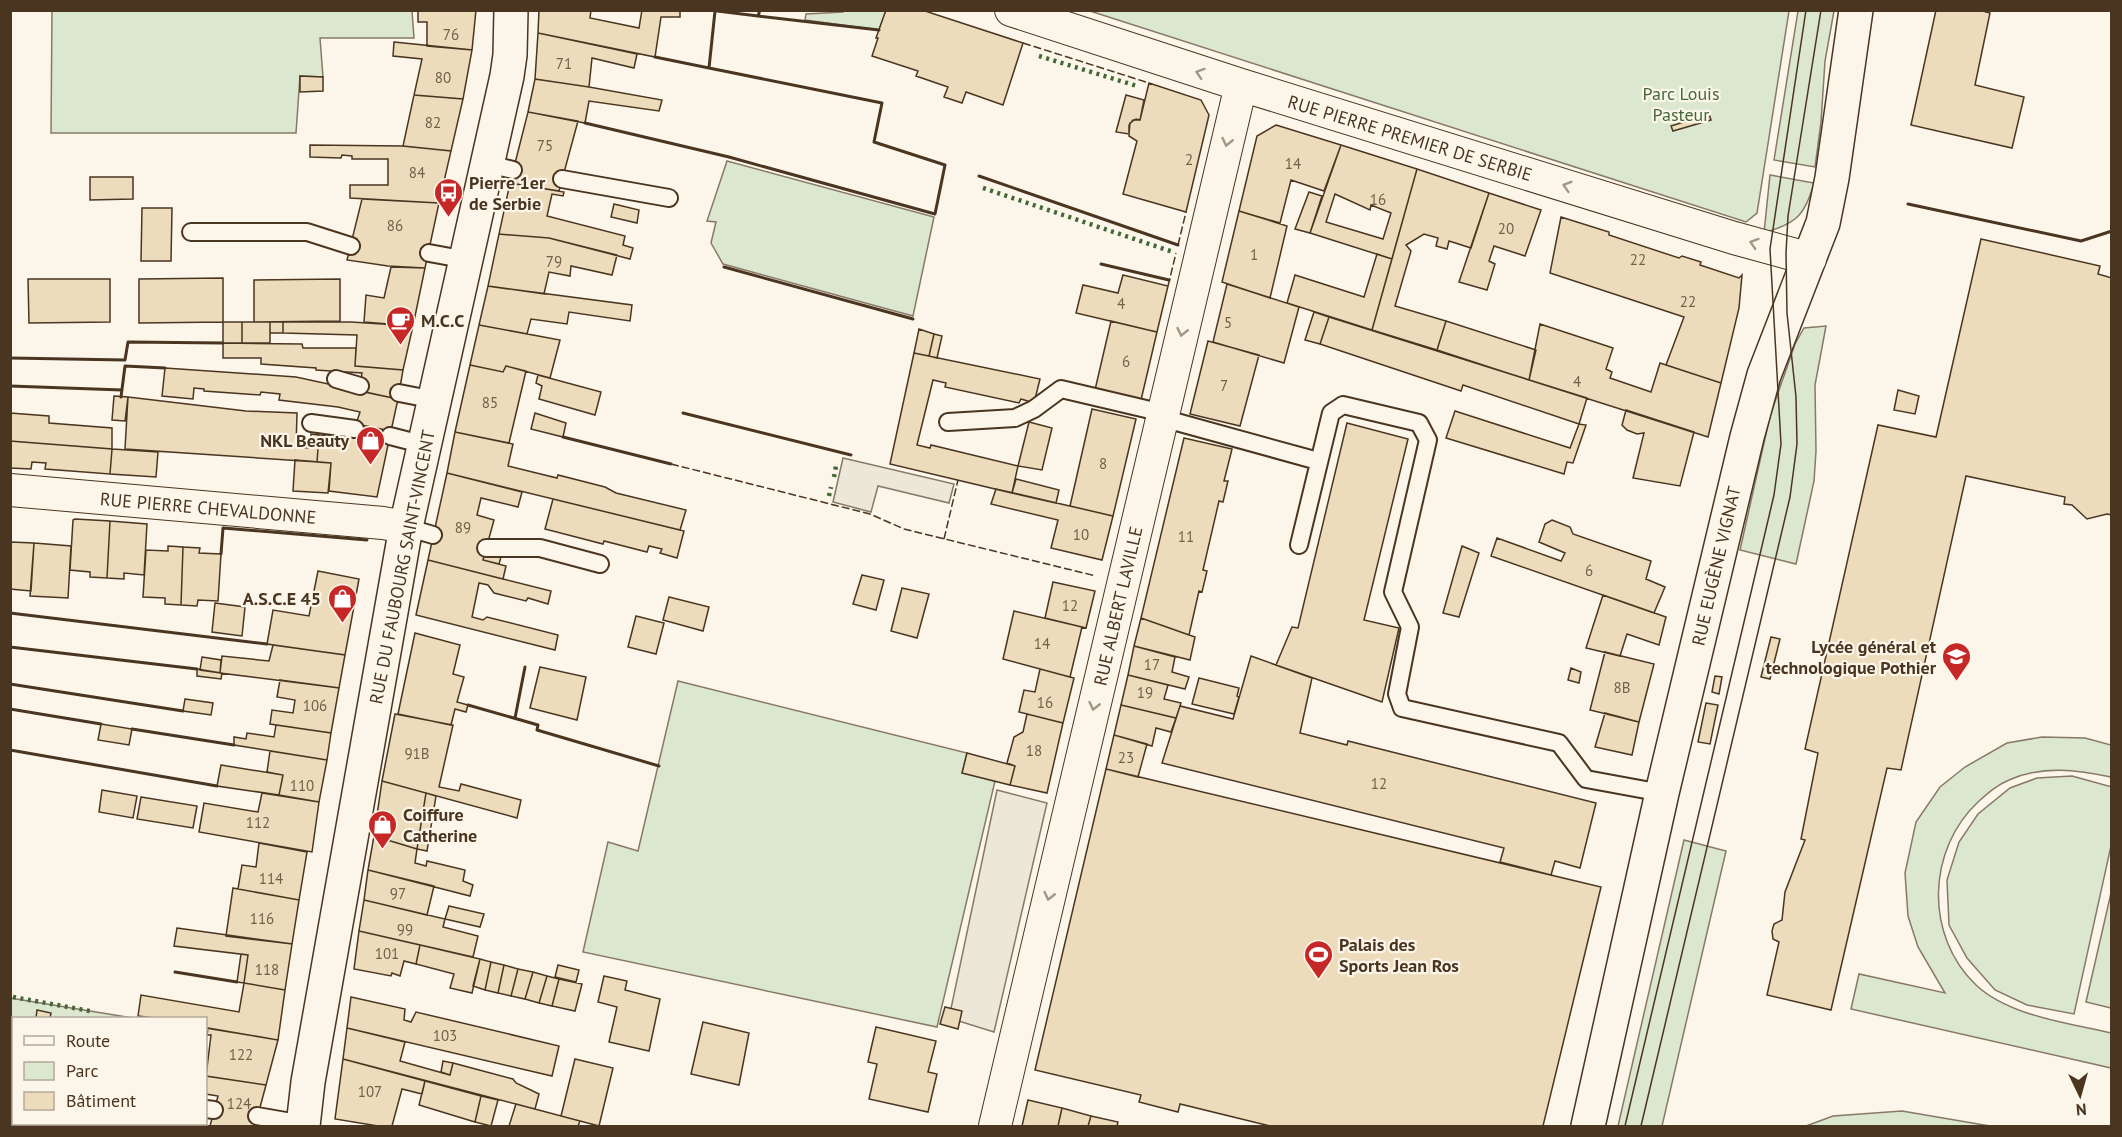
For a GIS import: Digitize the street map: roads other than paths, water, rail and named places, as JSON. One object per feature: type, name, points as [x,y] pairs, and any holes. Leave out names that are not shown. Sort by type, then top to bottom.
[{"type":"main road","name":"RUE DU FAUBOURG SAINT-VINCENT","points":[[303,1125],[308,1082],[420,531],[425,445],[467,260],[500,167],[510,55],[511,10]]},
{"type":"main road","name":"RUE EUGÈNE VIGNAT","points":[[1588,1126],[1662,793],[1747,436],[1775,344],[1810,259],[1822,223],[1832,178],[1856,10]]},
{"type":"street","name":"RUE PIERRE PREMIER DE SERBIE","points":[[1011,10],[1241,86],[1770,249],[1810,259]]},
{"type":"street","name":"RUE ALBERT LAVILLE","points":[[995,1126],[1241,86]]},
{"type":"street","name":"RUE PIERRE CHEVALDONNE","points":[[10,490],[383,523],[420,531]]},
{"type":"lane","points":[[562,179],[669,198]]},
{"type":"lane","points":[[191,232],[307,232],[351,246]]},
{"type":"lane","points":[[429,253],[467,260]]},
{"type":"lane","points":[[336,379],[360,386]]},
{"type":"lane","points":[[948,422],[1015,418],[1034,409],[1061,389],[1318,460]]},
{"type":"lane","points":[[399,393],[435,400]]},
{"type":"lane","points":[[1299,546],[1331,412],[1343,405],[1419,423],[1428,440],[1393,592],[1410,627],[1397,694],[1402,708],[1559,743],[1586,778],[1662,793]]},
{"type":"lane","points":[[311,423],[355,429]]},
{"type":"lane","points":[[390,436],[425,445]]},
{"type":"lane","points":[[486,548],[540,548],[600,564]]},
{"type":"lane","points":[[257,1116],[303,1125]]},
{"type":"tram line","points":[[1625,1126],[1774,495],[1781,444],[1770,249],[1806,10]]},
{"type":"tram line","points":[[1641,1126],[1790,497],[1797,444],[1796,397],[1787,313],[1788,216],[1821,10]]},
{"type":"place","name":"Pierre 1er de Serbie","points":[[448,218]]},
{"type":"place","name":"M.C.C","points":[[400,346]]},
{"type":"place","name":"NKL Beauty","points":[[370,466]]},
{"type":"place","name":"A.S.C.E 45","points":[[342,624]]},
{"type":"place","name":"Lycée général et technologique Pothier","points":[[1957,682]]},
{"type":"place","name":"Coiffure Catherine","points":[[382,850]]},
{"type":"place","name":"Palais des Sports Jean Ros","points":[[1318,980]]},
{"type":"park label","name":"Parc Louis Pasteur","points":[[1681,103]]}]
